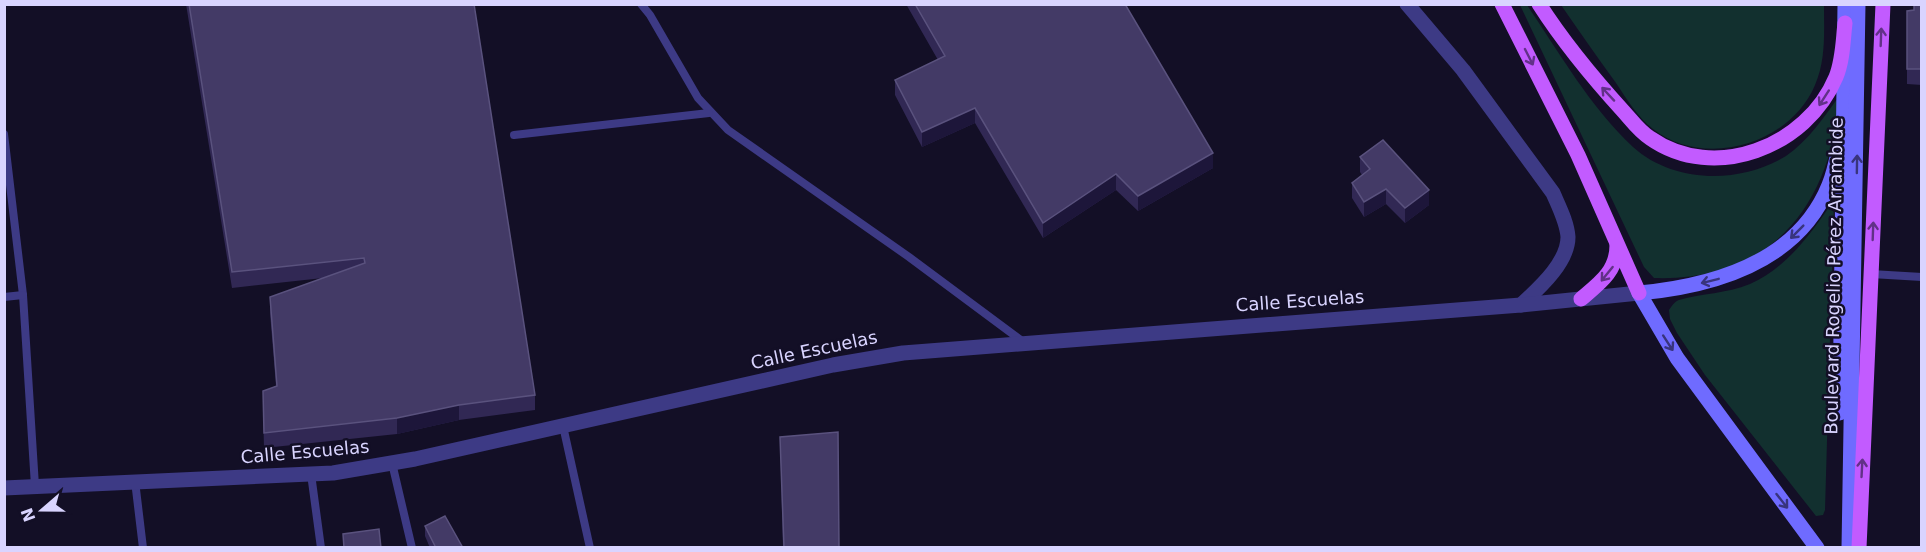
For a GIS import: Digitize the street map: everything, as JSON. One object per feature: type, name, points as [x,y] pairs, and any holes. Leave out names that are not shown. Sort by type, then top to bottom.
[{"type":"main road","points":[[1502,4],[1578,155],[1639,293],[1677,357],[1816,548]]},
{"type":"main road","points":[[1539,4],[1593,78],[1648,137],[1672,150],[1702,159],[1728,158],[1761,149],[1781,140],[1801,126],[1836,77],[1845,23]]},
{"type":"main road","name":"Boulevard Rogelio Pérez Arrambide","points":[[1845,4],[1845,411],[1849,548]]},
{"type":"main road","name":"Boulevard Rogelio Pérez Arrambide","points":[[1840,548],[1858,4]]},
{"type":"main road","points":[[1858,548],[1883,4]]},
{"type":"main road","points":[[1639,293],[1675,290],[1721,278],[1772,254],[1810,218],[1830,183],[1845,123]]},
{"type":"main road","points":[[1581,299],[1610,273],[1617,257],[1617,242]]},
{"type":"street","points":[[1407,4],[1463,70],[1553,193],[1562,213],[1568,241],[1556,268],[1545,283],[1521,304]]},
{"type":"street","name":"Calle Escuelas","points":[[4,488],[311,474],[392,463],[833,365],[903,353],[1022,341],[1521,304],[1639,293]]},
{"type":"lane","points":[[641,4],[709,113],[728,130],[900,250],[1022,341]]},
{"type":"lane","points":[[514,135],[709,113]]},
{"type":"lane","points":[[4,134],[23,295],[35,486]]},
{"type":"lane","points":[[1871,274],[1922,277]]},
{"type":"lane","points":[[4,297],[23,295]]},
{"type":"lane","points":[[563,426],[590,548]]},
{"type":"lane","points":[[392,463],[412,548]]},
{"type":"lane","points":[[311,474],[321,548]]},
{"type":"lane","points":[[135,482],[143,548]]},
{"type":"green space","points":[[1520,5],[1527,5],[1576,79],[1617,131],[1633,147],[1668,168],[1708,176],[1749,172],[1768,165],[1786,156],[1809,136],[1840,95],[1834,135],[1824,171],[1808,202],[1788,229],[1762,251],[1732,267],[1696,276],[1654,278],[1644,267]]},
{"type":"green space","points":[[1561,5],[1824,5],[1824,46],[1819,75],[1803,106],[1786,123],[1766,136],[1744,144],[1720,148],[1696,147],[1674,141],[1653,129],[1642,119]]},
{"type":"green space","points":[[1834,200],[1825,510],[1823,515],[1816,516],[1705,375],[1677,333],[1670,319],[1669,310],[1679,300],[1732,290],[1764,277],[1798,248]]},
{"type":"building","points":[[189,4],[474,4],[535,395],[459,405],[397,418],[264,433],[263,391],[277,386],[270,297],[365,263],[364,258],[232,272]]},
{"type":"building","points":[[915,4],[1125,4],[1213,153],[1138,196],[1116,174],[1043,223],[975,108],[922,132],[895,80],[945,56]]},
{"type":"building","points":[[1914,4],[1922,4],[1922,69],[1907,69],[1907,11],[1914,10]]},
{"type":"building","points":[[1383,140],[1429,190],[1405,208],[1386,189],[1364,202],[1352,183],[1370,169],[1360,157]]},
{"type":"building","points":[[838,432],[839,548],[784,548],[780,437]]},
{"type":"building","points":[[445,516],[463,548],[436,548],[425,526]]},
{"type":"building","points":[[379,529],[381,548],[344,548],[343,534]]}]
